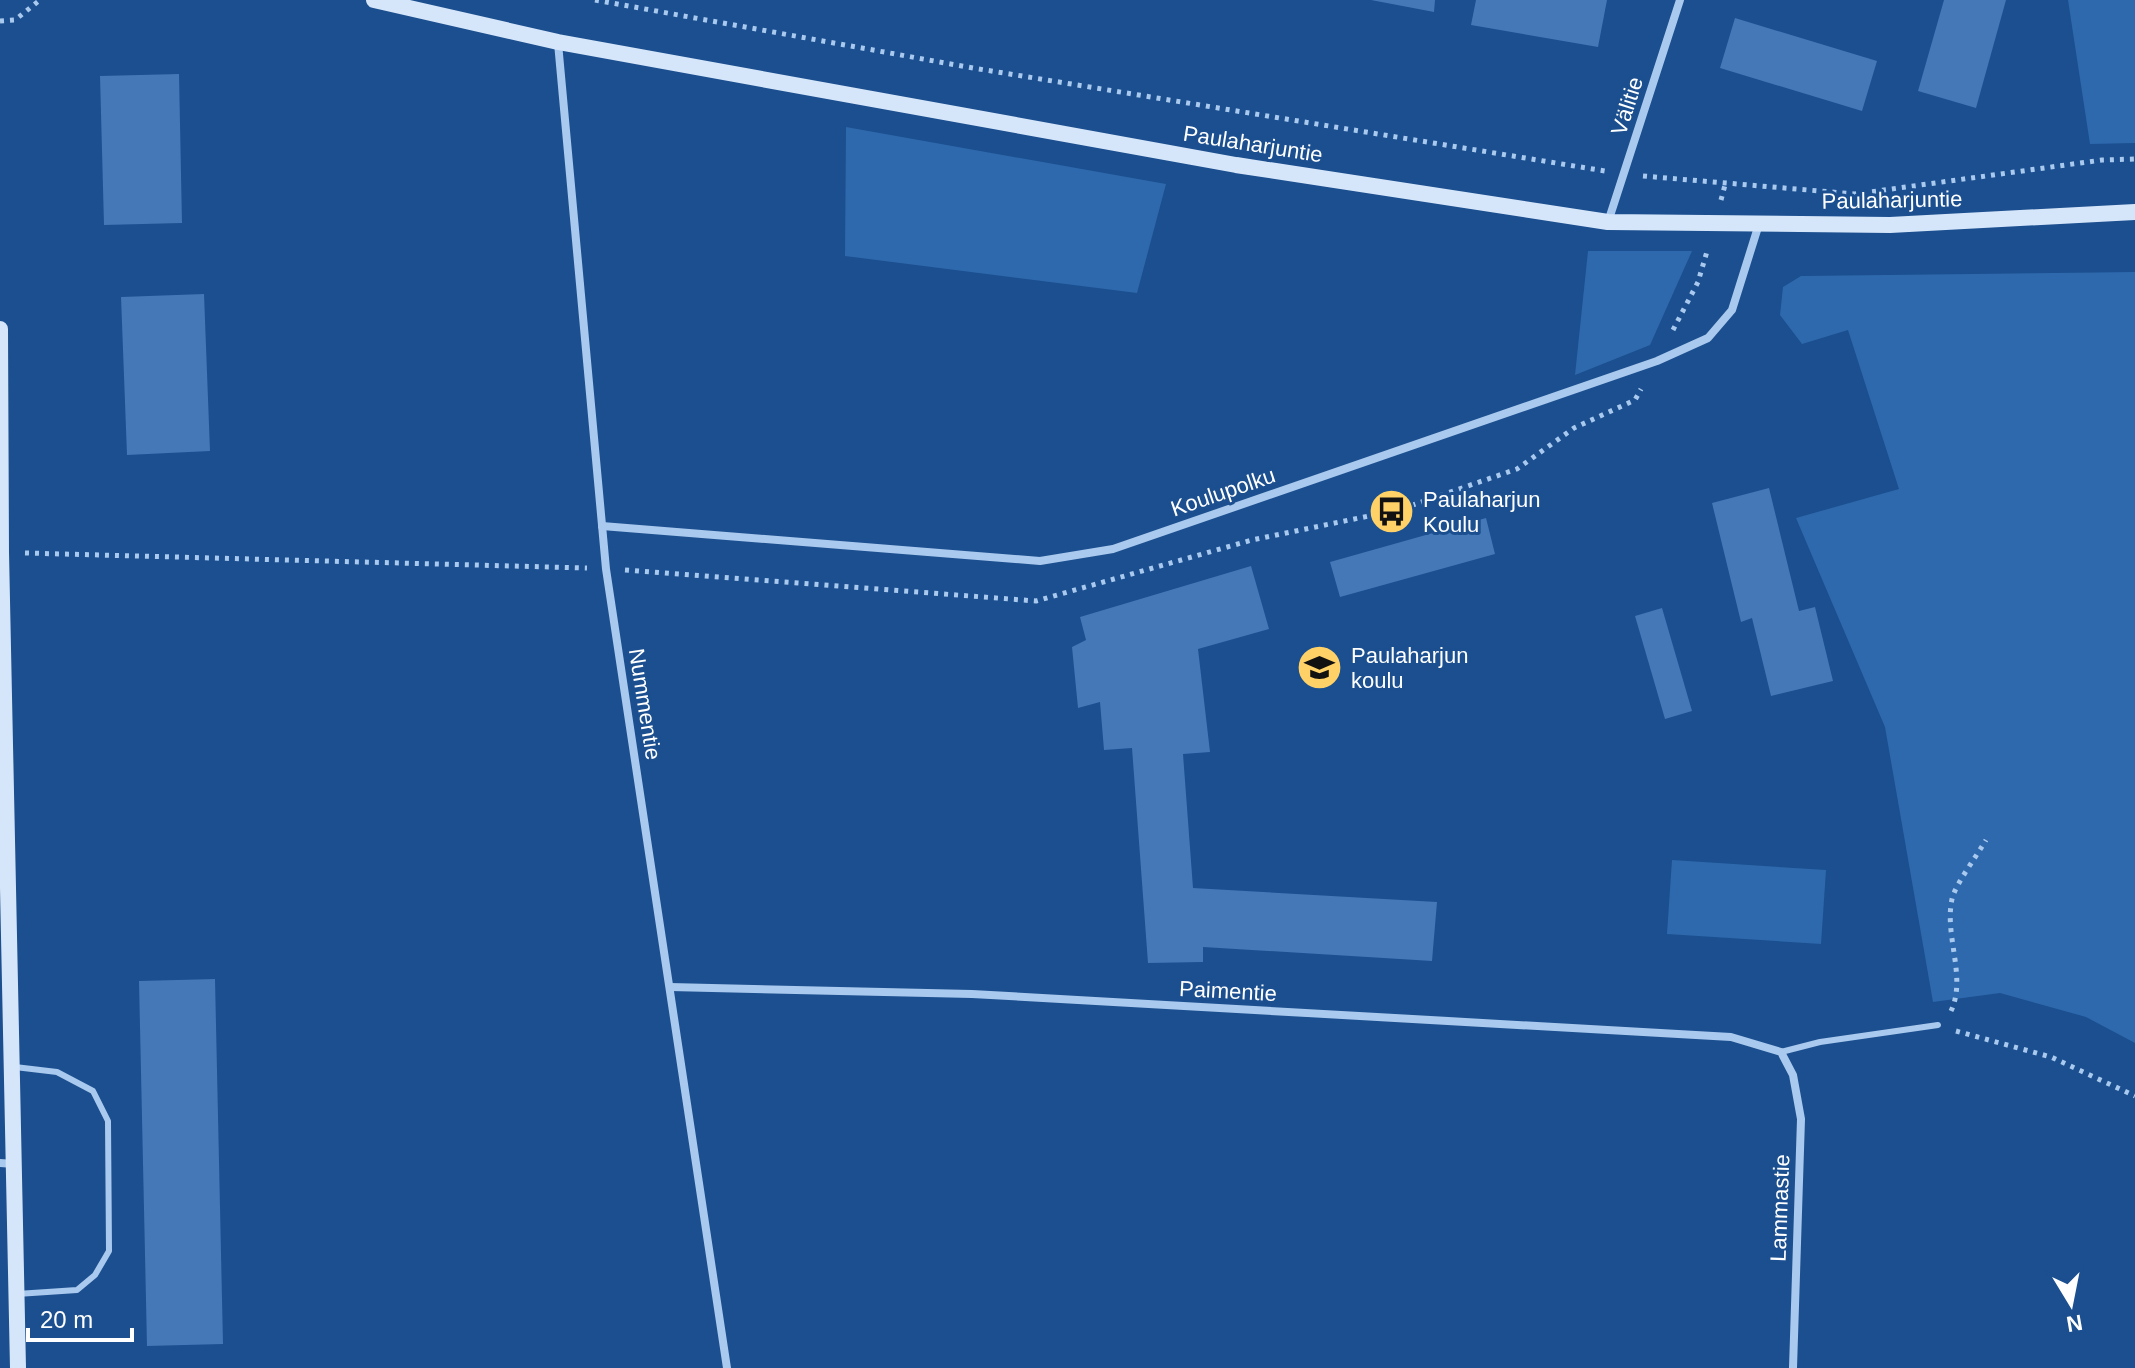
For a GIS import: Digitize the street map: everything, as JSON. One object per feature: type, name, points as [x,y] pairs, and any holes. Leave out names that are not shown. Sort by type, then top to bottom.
[{"type":"main road","name":"Paulaharjuntie","points":[[374,0],[558,42],[1236,165],[1608,222],[1890,225],[2135,212]]},
{"type":"main road","points":[[0,329],[1,552],[12,1067],[7,1164],[17,1294],[18,1368]]},
{"type":"street","name":"Välitie","points":[[1608,222],[1680,0]]},
{"type":"street","name":"Nummentie","points":[[558,42],[606,569],[727,1368]]},
{"type":"street","name":"Koulupolku","points":[[602,526],[1040,561],[1113,549],[1657,361],[1708,338],[1732,310],[1759,224]]},
{"type":"street","name":"Paimentie","points":[[670,987],[972,994],[1731,1037],[1781,1052]]},
{"type":"street","name":"Lammastie","points":[[1781,1052],[1793,1075],[1801,1119],[1793,1368]]},
{"type":"lane","points":[[1781,1052],[1820,1042],[1938,1025]]},
{"type":"lane","points":[[12,1067],[57,1072],[93,1091],[108,1121],[109,1251],[95,1275],[77,1290],[17,1294]]},
{"type":"path","points":[[0,21],[15,20],[40,0]]},
{"type":"path","points":[[595,0],[973,68],[1623,174],[1725,185],[1855,194],[2102,160],[2135,159]]},
{"type":"path","points":[[1,552],[606,569],[1036,601],[1252,540],[1398,510],[1517,469],[1574,428],[1635,400],[1698,282],[1725,185]]},
{"type":"path","points":[[1986,840],[1952,898],[1951,944],[1957,981],[1953,1009],[1938,1025],[2051,1057],[2135,1096]]},
{"type":"shaded area","points":[[2068,0],[2135,0],[2135,143],[2090,144]]},
{"type":"shaded area","points":[[846,127],[1166,184],[1137,293],[845,256]]},
{"type":"shaded area","points":[[1588,251],[1692,251],[1650,345],[1575,375]]},
{"type":"shaded area","points":[[2135,272],[2135,1043],[2086,1017],[2000,993],[1933,1002],[1885,727],[1796,518],[1899,489],[1848,330],[1802,344],[1780,315],[1783,287],[1801,276]]},
{"type":"shaded area","points":[[1672,860],[1826,870],[1821,944],[1667,934]]},
{"type":"building","points":[[1371,0],[1435,0],[1434,12]]},
{"type":"building","points":[[1476,0],[1607,0],[1598,47],[1471,25]]},
{"type":"building","points":[[1944,0],[2006,0],[1976,108],[1918,91]]},
{"type":"building","points":[[1735,18],[1877,61],[1862,111],[1720,68]]},
{"type":"building","points":[[179,74],[182,223],[104,225],[100,76]]},
{"type":"building","points":[[204,294],[210,451],[127,455],[121,297]]},
{"type":"building","points":[[1769,488],[1799,611],[1815,607],[1833,681],[1771,696],[1752,618],[1741,622],[1712,503]]},
{"type":"building","points":[[1486,518],[1495,554],[1340,597],[1330,562]]},
{"type":"building","points":[[1251,566],[1269,629],[1198,649],[1210,752],[1183,754],[1193,888],[1437,902],[1432,961],[1203,947],[1203,962],[1148,963],[1132,748],[1104,750],[1100,702],[1078,708],[1072,647],[1086,640],[1080,617]]},
{"type":"building","points":[[1662,608],[1692,711],[1665,719],[1635,616]]},
{"type":"building","points":[[215,979],[223,1344],[147,1346],[139,981]]},
{"type":"place","name":"Paulaharjun Koulu","points":[[1392,512]]},
{"type":"place","name":"Paulaharjun koulu","points":[[1320,668]]}]
